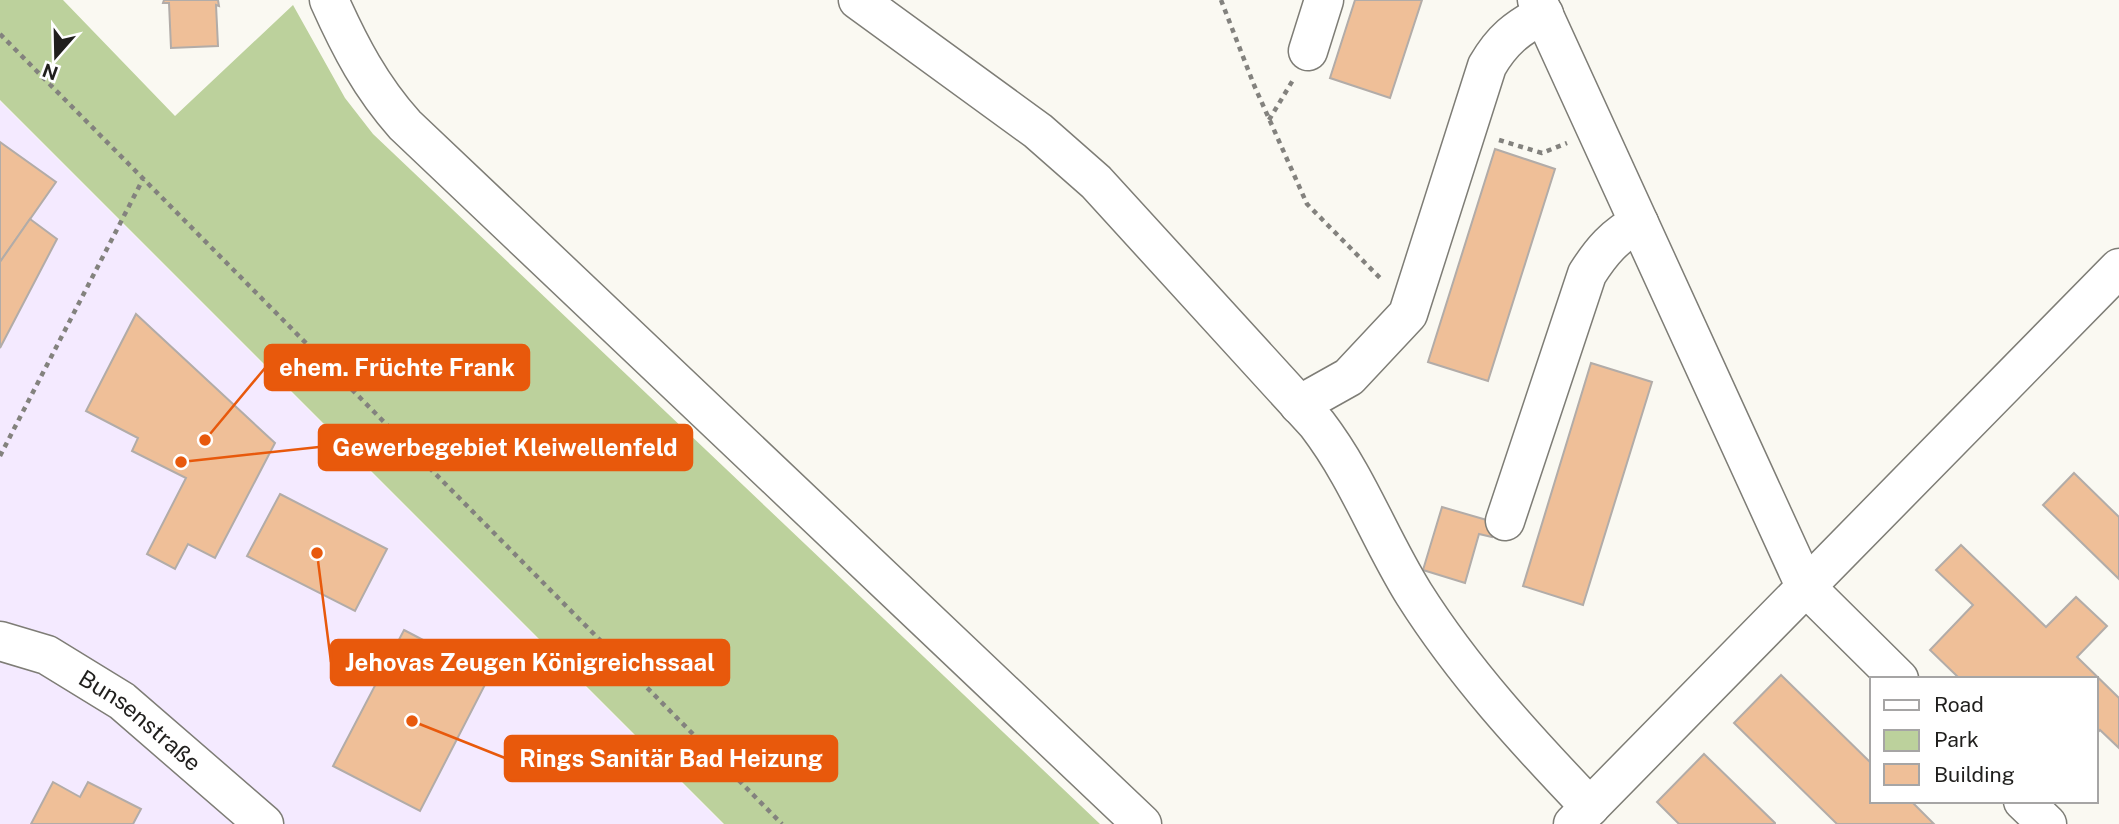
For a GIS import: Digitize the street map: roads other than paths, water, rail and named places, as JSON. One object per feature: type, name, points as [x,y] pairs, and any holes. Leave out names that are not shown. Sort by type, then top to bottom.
[{"type":"street","points":[[329,0],[355,58],[379,96],[405,125],[1142,824]]},
{"type":"street","points":[[858,0],[1038,131],[1096,182],[1300,405],[1342,457],[1413,592],[1454,652],[1588,816],[1805,586],[2119,268]]},
{"type":"street","points":[[1308,51],[1325,0]]},
{"type":"street","points":[[1300,405],[1349,377],[1409,314],[1487,66],[1501,42],[1540,7],[1805,586],[1897,677]]},
{"type":"street","points":[[1505,521],[1587,274],[1601,252],[1622,231],[1639,223]]},
{"type":"street","name":"Bunsenstraße","points":[[0,641],[47,655],[122,701],[264,824]]},
{"type":"street","points":[[2025,803],[2046,824]]},
{"type":"place","name":"ehem. Früchte Frank","points":[[205,440]]},
{"type":"place","name":"Gewerbegebiet Kleiwellenfeld","points":[[181,462]]},
{"type":"place","name":"Jehovas Zeugen Königreichssaal","points":[[317,553]]},
{"type":"place","name":"Rings Sanitär Bad Heizung","points":[[412,721]]}]
